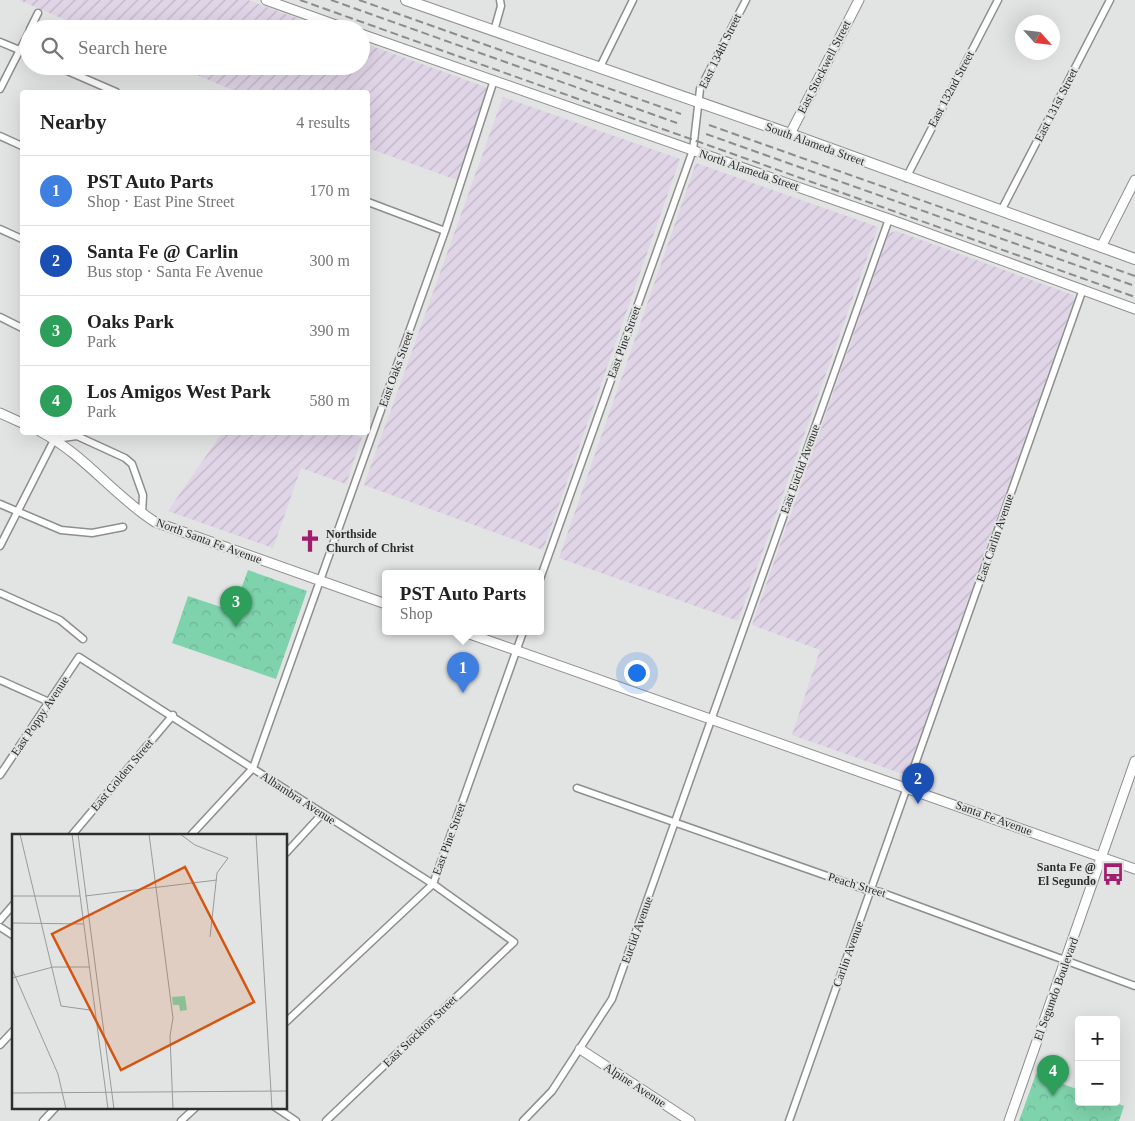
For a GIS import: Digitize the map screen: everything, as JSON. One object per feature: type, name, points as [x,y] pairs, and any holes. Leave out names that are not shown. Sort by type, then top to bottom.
[{"type":"main road","points":[[406,0],[494,31]]},
{"type":"main road","name":"South Alameda Street","points":[[494,31],[790,134],[906,178],[1135,259]]},
{"type":"street","points":[[266,0],[322,20]]},
{"type":"street","points":[[494,31],[501,6],[500,0]]},
{"type":"street","points":[[600,67],[633,0]]},
{"type":"street","name":"East 134th Street","points":[[697,103],[700,89],[746,0]]},
{"type":"street","name":"East Stockwell Street","points":[[790,134],[859,0]]},
{"type":"street","name":"East 132nd Street","points":[[906,178],[998,0]]},
{"type":"street","name":"East 131st Street","points":[[1001,211],[1110,0]]},
{"type":"street","points":[[34,20],[38,13]]},
{"type":"street","name":"North Alameda Street","points":[[370,37],[889,219],[1135,309]]},
{"type":"street","points":[[0,42],[20,51],[0,90]]},
{"type":"street","points":[[77,75],[111,90]]},
{"type":"street","name":"East Oaks Street","points":[[193,834],[253,768],[446,231],[494,80]]},
{"type":"street","name":"East Pine Street","points":[[543,570],[693,150],[697,103]]},
{"type":"street","points":[[0,136],[20,145]]},
{"type":"street","points":[[1101,247],[1135,180]]},
{"type":"street","points":[[370,203],[446,231]]},
{"type":"street","name":"East Euclid Avenue","points":[[712,718],[889,219]]},
{"type":"street","points":[[0,229],[20,238]]},
{"type":"street","name":"East Carlin Avenue","points":[[907,788],[1083,289]]},
{"type":"street","points":[[0,318],[20,327]]},
{"type":"street","points":[[0,413],[20,422]]},
{"type":"street","points":[[0,546],[56,436],[77,436],[125,458],[132,464],[143,495],[142,514]]},
{"type":"street","name":"North Santa Fe Avenue","points":[[56,436],[142,514],[168,528],[382,603]]},
{"type":"street","points":[[0,504],[62,530],[92,532],[123,527]]},
{"type":"street","points":[[0,592],[60,620],[83,639]]},
{"type":"street","points":[[473,635],[712,718]]},
{"type":"street","name":"East Pine Street","points":[[288,1020],[433,884],[522,635]]},
{"type":"street","name":"Alhambra Avenue","points":[[79,657],[433,884],[514,942]]},
{"type":"street","name":"East Poppy Avenue","points":[[0,775],[79,657]]},
{"type":"street","points":[[0,680],[49,702]]},
{"type":"street","name":"East Golden Street","points":[[73,834],[172,716]]},
{"type":"street","name":"Santa Fe Avenue","points":[[712,718],[1135,869]]},
{"type":"street","name":"Euclid Avenue","points":[[523,1121],[552,1091],[612,1000],[712,718]]},
{"type":"street","name":"El Segundo Boulevard","points":[[1009,1121],[1103,857],[1135,760]]},
{"type":"street","name":"Peach Street","points":[[577,788],[870,891],[880,892],[1135,986]]},
{"type":"street","name":"Carlin Avenue","points":[[789,1121],[907,788]]},
{"type":"street","points":[[288,852],[322,814]]},
{"type":"street","points":[[0,920],[12,906]]},
{"type":"street","points":[[0,927],[12,935]]},
{"type":"street","name":"East Stockton Street","points":[[326,1121],[514,942]]},
{"type":"street","points":[[0,1045],[12,1032]]},
{"type":"street","name":"Alpine Avenue","points":[[580,1048],[687,1120]]},
{"type":"street","points":[[43,1121],[55,1108]]},
{"type":"street","points":[[181,1121],[195,1108]]},
{"type":"street","points":[[276,1108],[296,1121]]},
{"type":"street","points":[[785,1121],[793,1109]]},
{"type":"shaded area","points":[[19,0],[248,0],[302,20],[66,20]]},
{"type":"shaded area","points":[[370,45],[488,88],[457,180],[370,149],[370,90],[232,90],[197,75],[370,75]]},
{"type":"shaded area","points":[[503,97],[680,159],[543,550],[364,485]]},
{"type":"shaded area","points":[[696,163],[878,227],[738,621],[559,558]]},
{"type":"shaded area","points":[[896,231],[1073,295],[1074,300],[907,773],[900,773],[792,735],[820,650],[752,625],[889,233]]},
{"type":"shaded area","points":[[221,435],[356,435],[362,437],[346,484],[301,468],[273,548],[168,511]]},
{"type":"green space","points":[[248,570],[307,591],[276,679],[172,643],[188,596],[233,611]]},
{"type":"green space","points":[[1036,1074],[1075,1089],[1075,1106],[1124,1106],[1119,1121],[1019,1121]]},
{"type":"railway","points":[[300,0],[356,20]]},
{"type":"railway","points":[[331,0],[677,123]]},
{"type":"railway","points":[[359,0],[681,114]]},
{"type":"railway","points":[[370,25],[1135,297]]},
{"type":"railway","points":[[709,125],[1135,276]]},
{"type":"railway","points":[[706,134],[1135,286]]},
{"type":"place","name":"Northside Church of Christ","points":[[310,541]]},
{"type":"place","name":"Oaks Park","points":[[236,627]]},
{"type":"place","name":"PST Auto Parts","points":[[463,693]]},
{"type":"place","name":"Santa Fe @ Carlin","points":[[918,804]]},
{"type":"place","name":"Santa Fe @ El Segundo","points":[[1113,874]]},
{"type":"place","name":"Los Amigos West Park","points":[[1053,1096]]}]
